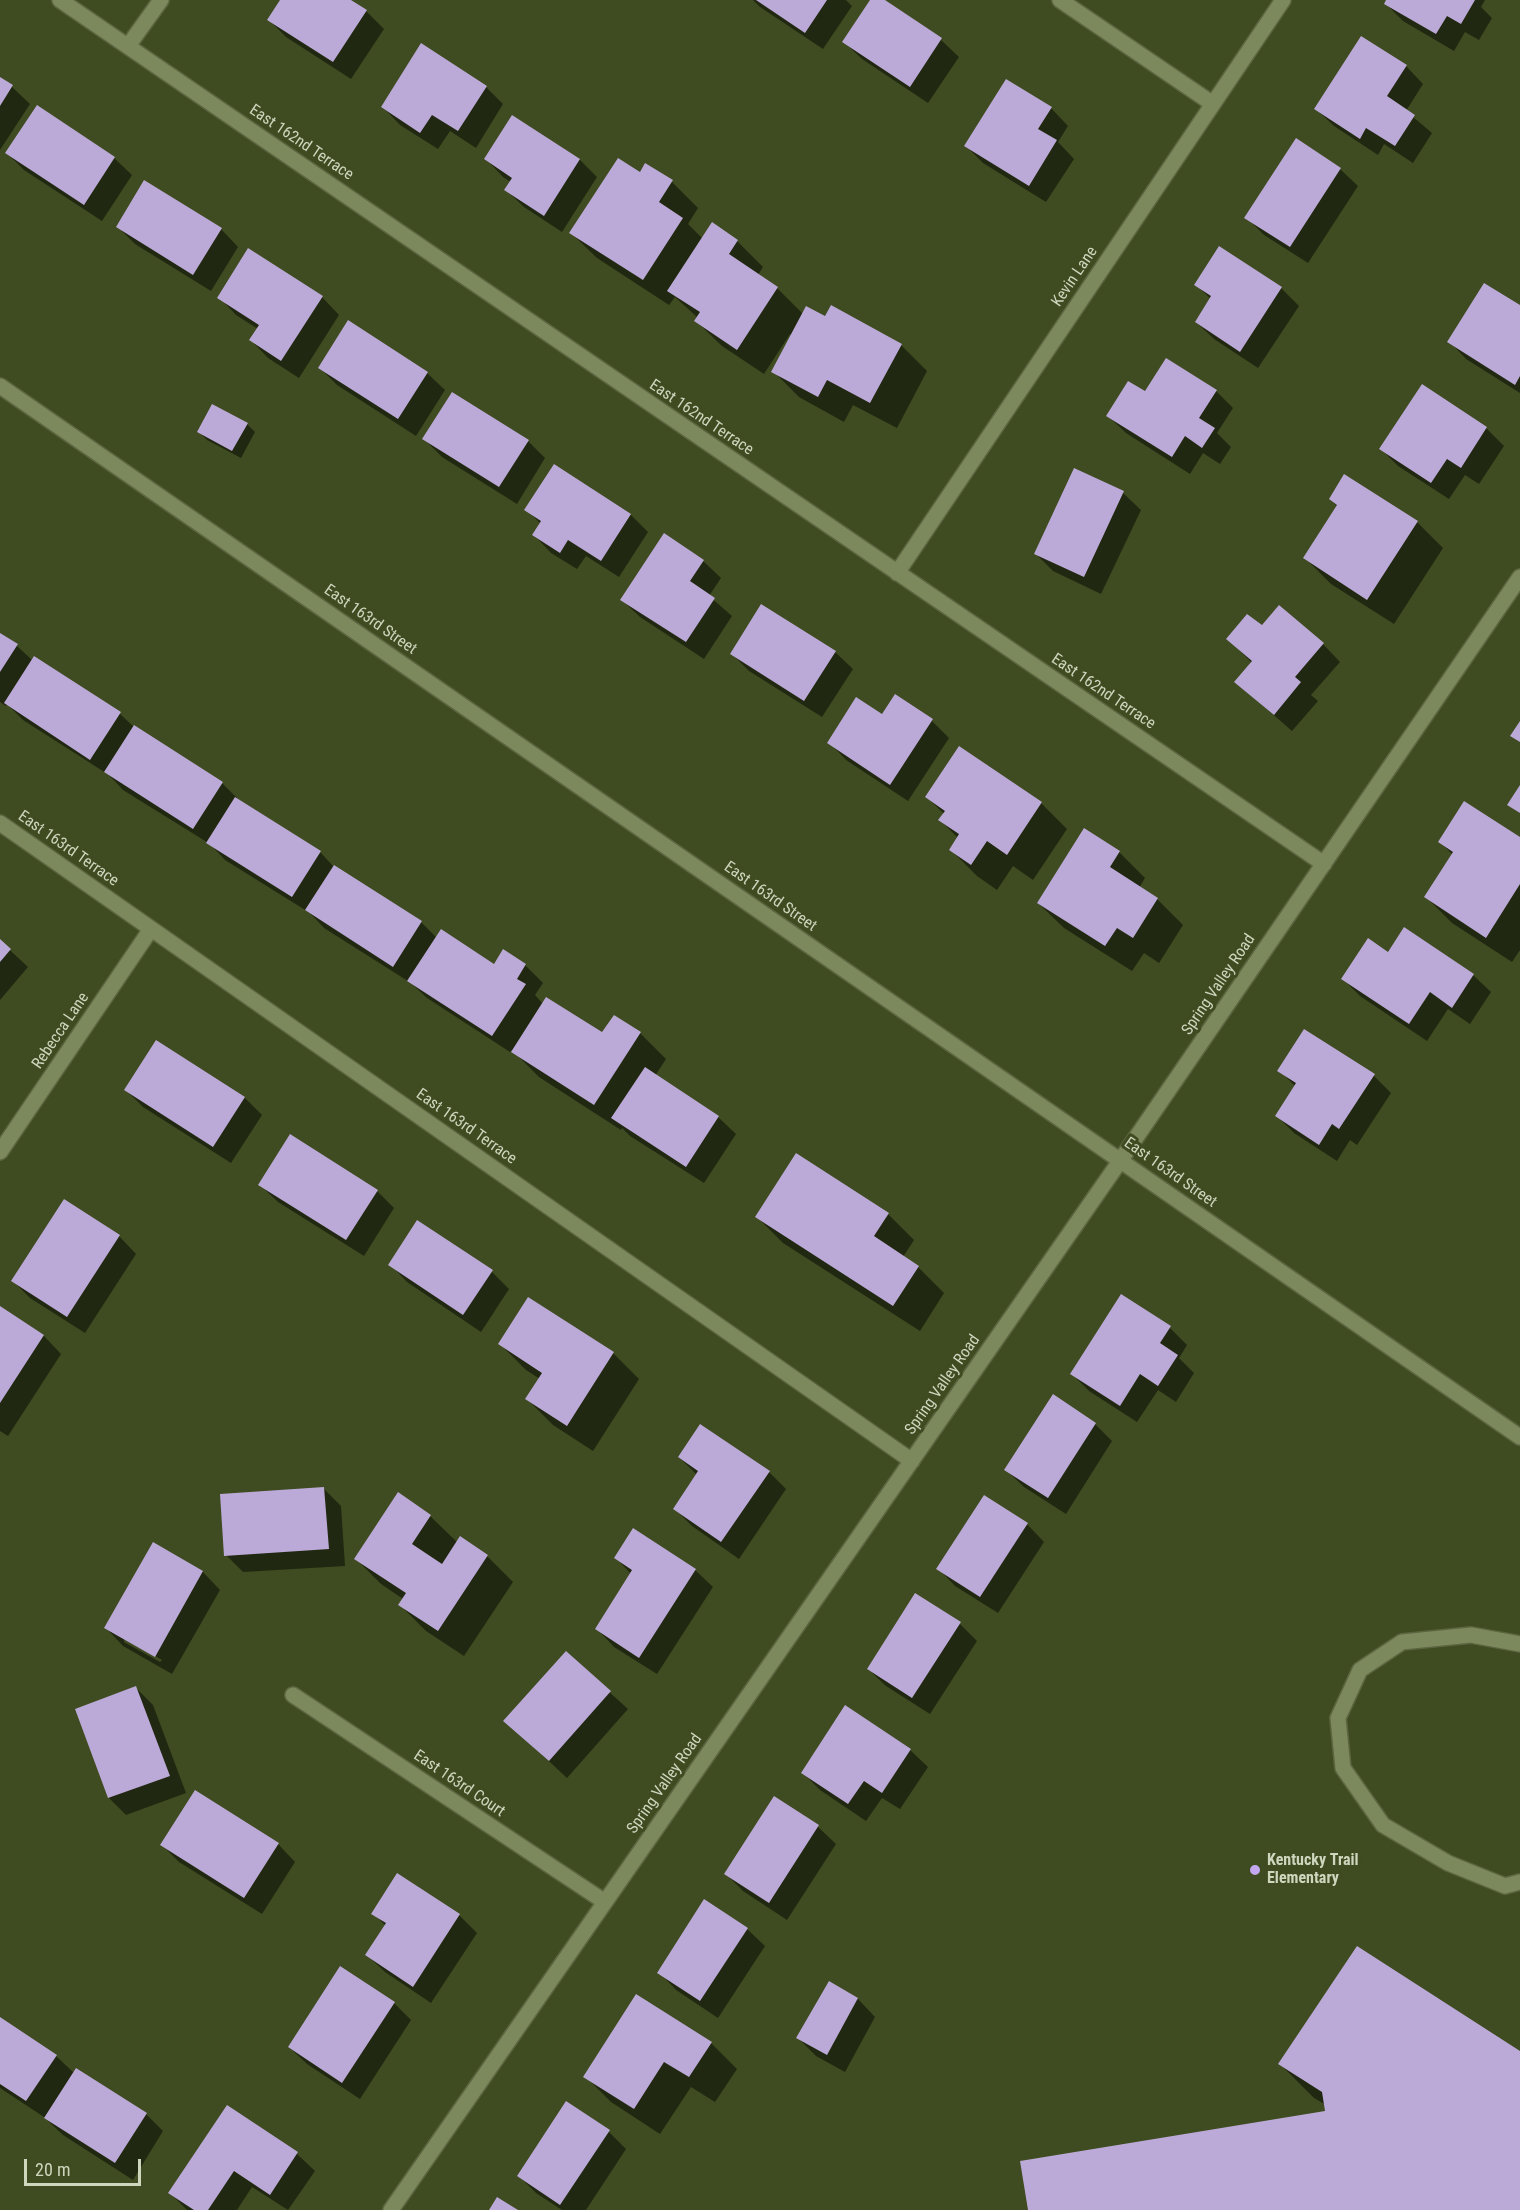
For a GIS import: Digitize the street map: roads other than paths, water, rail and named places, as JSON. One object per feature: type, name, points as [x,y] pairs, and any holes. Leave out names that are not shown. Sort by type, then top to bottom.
[{"type":"street","name":"East 162nd Terrace","points":[[60,0],[1324,864]]},
{"type":"street","points":[[128,46],[161,0]]},
{"type":"street","points":[[1060,0],[1213,104]]},
{"type":"street","name":"Kevin Lane","points":[[897,573],[1283,0]]},
{"type":"street","name":"East 163rd Street","points":[[0,386],[1520,1437]]},
{"type":"street","name":"Spring Valley Road","points":[[391,2210],[1120,1161],[1520,577]]},
{"type":"street","name":"East 163rd Terrace","points":[[0,824],[912,1461]]},
{"type":"street","name":"Rebecca Lane","points":[[0,1152],[151,929]]},
{"type":"street","points":[[1520,1644],[1472,1635],[1402,1642],[1360,1670],[1338,1718],[1343,1768],[1383,1824],[1448,1863],[1505,1886],[1520,1882]]},
{"type":"street","name":"East 163rd Court","points":[[293,1695],[605,1902]]},
{"type":"place","name":"Kentucky Trail Elementary","points":[[1255,1870]]}]
